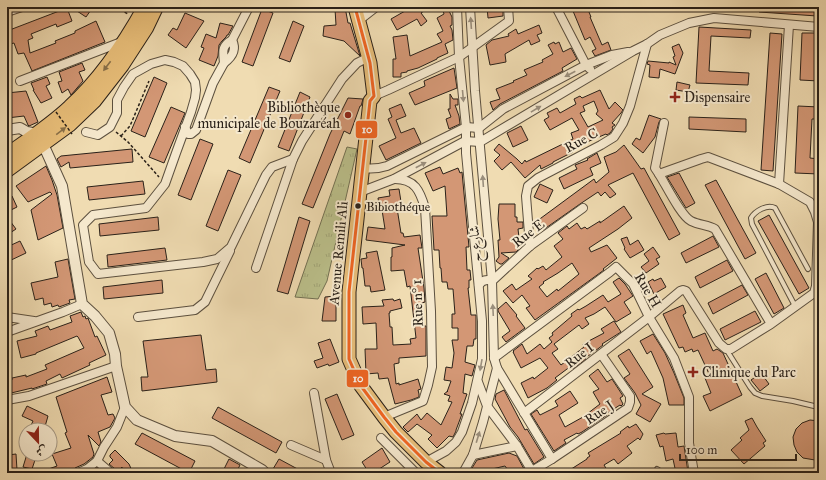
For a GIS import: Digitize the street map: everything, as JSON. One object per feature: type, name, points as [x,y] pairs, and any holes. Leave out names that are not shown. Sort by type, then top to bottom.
[{"type":"highway","points":[[7,155],[70,124],[94,101],[122,65],[144,7]]},
{"type":"highway","points":[[7,170],[81,97],[103,71],[138,22],[157,7]]},
{"type":"main road","name":"Avenue Remili Ali","points":[[354,7],[369,58],[374,96],[370,101],[349,292],[349,359],[361,386],[384,417],[396,432],[426,462],[440,473]]},
{"type":"street","points":[[7,12],[22,7]]},
{"type":"street","points":[[185,127],[188,134],[191,134],[196,130],[213,84],[224,63],[233,54],[234,44],[232,40],[249,7]]},
{"type":"street","points":[[358,21],[376,7]]},
{"type":"street","points":[[426,462],[446,451],[456,442],[462,432],[472,403],[482,359],[482,321],[465,141],[466,127],[459,58],[457,7]]},
{"type":"street","name":"شارع ح","points":[[470,7],[475,91],[492,281],[494,358],[497,368],[552,458]]},
{"type":"street","points":[[374,96],[459,58],[509,21],[508,7]]},
{"type":"street","points":[[556,7],[586,65],[596,73]]},
{"type":"street","points":[[360,192],[394,179],[465,141],[480,142],[660,35],[690,23],[714,18],[819,27]]},
{"type":"street","points":[[779,184],[789,25]]},
{"type":"street","points":[[20,81],[125,40]]},
{"type":"street","name":"Rue C","points":[[530,246],[526,196],[528,186],[538,178],[614,137],[624,123],[647,44]]},
{"type":"street","points":[[362,168],[372,169],[387,166],[466,127],[479,128],[503,109],[586,65],[612,55],[632,51]]},
{"type":"street","points":[[256,268],[293,159],[302,141],[342,79],[357,63],[369,58]]},
{"type":"street","points":[[86,132],[98,135],[110,127],[117,113],[117,100],[133,74],[151,64],[164,60],[183,66],[195,82],[196,98],[165,184],[146,208],[93,215],[83,225],[89,262],[98,274],[203,262],[217,259],[232,247]]},
{"type":"street","points":[[664,123],[655,168],[684,216],[692,221],[715,229],[771,324]]},
{"type":"street","points":[[7,130],[20,128],[40,139],[62,186],[82,304],[95,316],[109,333],[115,354],[116,366],[125,407],[137,420],[175,436],[212,441],[263,472]]},
{"type":"street","points":[[659,174],[708,157],[779,184],[810,202],[815,212],[818,222],[816,286],[814,294],[771,324],[731,349],[726,349]]},
{"type":"street","points":[[138,317],[194,310],[205,302],[266,175],[272,166],[293,159]]},
{"type":"street","name":"Rue n° 1","points":[[384,417],[424,401],[432,367],[431,311],[425,208],[417,187],[404,179],[394,179]]},
{"type":"street","name":"Rue E","points":[[492,281],[530,246],[582,208]]},
{"type":"street","points":[[477,265],[480,268],[483,268],[487,267],[490,263]]},
{"type":"street","name":"Rue H","points":[[494,358],[616,267],[633,284],[649,317],[674,358],[689,397],[689,443],[694,473]]},
{"type":"street","points":[[479,285],[486,280],[492,281]]},
{"type":"street","name":"Rue I","points":[[524,413],[683,290],[686,291],[719,343],[726,349]]},
{"type":"street","points":[[7,332],[82,304]]},
{"type":"street","points":[[7,317],[37,321]]},
{"type":"street","name":"Rue J","points":[[533,472],[628,408],[630,396],[601,354]]},
{"type":"street","points":[[7,400],[29,396],[116,366]]},
{"type":"street","points":[[463,473],[473,455],[497,368]]},
{"type":"street","points":[[478,381],[487,406],[517,446],[533,472]]},
{"type":"street","points":[[314,393],[326,460],[331,473]]},
{"type":"street","points":[[78,473],[87,470],[97,461],[117,427],[125,407]]},
{"type":"street","points":[[381,438],[416,473]]},
{"type":"street","points":[[291,445],[326,460]]},
{"type":"street","points":[[473,455],[517,446]]},
{"type":"street","points":[[97,461],[111,473]]},
{"type":"lane","points":[[795,307],[752,224],[751,218],[753,214],[767,207],[771,206],[775,208],[808,269]]},
{"type":"lane","points":[[726,349],[755,393],[762,396],[793,401],[819,408]]},
{"type":"lane","points":[[657,469],[663,473]]},
{"type":"path","points":[[116,7],[138,22]]},
{"type":"path","points":[[121,136],[130,126],[149,81]]},
{"type":"path","points":[[56,112],[72,134]]},
{"type":"path","points":[[110,127],[135,150],[165,184]]},
{"type":"green space","points":[[347,147],[357,149],[327,281],[318,299],[295,297]]},
{"type":"building","points":[[71,7],[93,7],[86,17]]},
{"type":"building","points":[[345,7],[348,23],[350,23],[360,56],[344,41],[323,36],[324,26],[336,25],[335,9]]},
{"type":"building","points":[[412,7],[430,7],[421,13],[427,21],[421,26],[417,19],[397,30],[391,19]]},
{"type":"building","points":[[442,7],[447,7],[452,17],[452,25],[450,26],[453,40],[445,44],[448,53],[418,68],[401,73],[401,77],[393,77],[393,59],[396,59],[393,37],[407,35],[410,56],[442,42],[437,34],[443,31],[437,18],[444,14]]},
{"type":"building","points":[[487,7],[503,7],[503,16],[488,18]]},
{"type":"building","points":[[582,7],[587,7],[602,45],[608,42],[611,50],[595,56],[592,51],[596,49],[590,37],[585,40],[573,11]]},
{"type":"building","points":[[759,7],[817,7],[817,16],[759,12]]},
{"type":"building","points":[[67,8],[72,21],[57,27],[56,24],[31,34],[33,38],[28,40],[30,53],[56,43],[55,41],[75,33],[75,31],[96,21],[105,42],[32,71],[24,53],[18,54],[14,43],[7,45],[7,31]]},
{"type":"building","points":[[262,9],[273,13],[253,66],[242,62]]},
{"type":"building","points":[[185,13],[204,21],[186,48],[168,35],[173,28],[177,30]]},
{"type":"building","points":[[293,21],[304,26],[290,62],[279,58]]},
{"type":"building","points":[[220,23],[233,26],[228,35],[219,45],[218,56],[214,66],[199,60],[204,48],[201,47],[206,34],[216,38]]},
{"type":"building","points":[[539,25],[542,33],[537,35],[540,41],[531,45],[529,40],[505,54],[506,62],[490,65],[486,45],[492,40],[509,36],[508,34],[516,29],[518,34]]},
{"type":"building","points":[[699,27],[751,30],[750,38],[711,36],[709,71],[749,73],[748,85],[696,83]]},
{"type":"building","points":[[770,33],[782,34],[773,171],[761,170]]},
{"type":"building","points":[[802,33],[817,33],[815,66],[819,66],[819,81],[800,80]]},
{"type":"building","points":[[554,42],[555,44],[559,42],[563,52],[571,48],[577,59],[562,68],[563,71],[500,104],[493,110],[490,102],[500,99],[496,89],[527,75],[524,70],[543,62],[542,60],[553,54],[548,45]]},
{"type":"building","points":[[679,44],[683,53],[675,74],[660,69],[659,78],[649,77],[650,65],[647,64],[648,61],[669,62],[676,65],[672,47]]},
{"type":"building","points":[[82,63],[85,70],[79,72],[83,81],[71,95],[68,89],[62,93],[58,82],[62,81],[59,72]]},
{"type":"building","points":[[454,68],[457,88],[415,105],[409,93],[425,86],[424,81]]},
{"type":"building","points":[[47,77],[50,84],[46,86],[52,98],[41,103],[33,90],[31,83]]},
{"type":"building","points":[[154,77],[167,83],[145,137],[131,131]]},
{"type":"building","points":[[677,82],[690,85],[688,92],[676,90]]},
{"type":"building","points":[[269,87],[280,91],[250,163],[239,158]]},
{"type":"building","points":[[600,90],[609,109],[615,102],[623,110],[612,123],[615,125],[612,127],[613,129],[610,133],[571,149],[573,152],[541,169],[540,165],[525,178],[511,162],[502,170],[494,161],[500,155],[494,150],[499,144],[522,164],[525,160],[526,162],[573,139],[571,133],[579,130],[572,118],[550,130],[544,120],[549,117],[547,113],[557,108],[560,113],[576,104],[574,99],[580,96],[582,98]],"holes":[[[594,101],[598,111],[596,114],[603,120],[588,127],[580,113],[585,111],[583,106]]]},
{"type":"building","points":[[26,91],[38,122],[29,126],[24,116],[7,118],[7,93]]},
{"type":"building","points":[[300,92],[310,97],[289,151],[278,147]]},
{"type":"building","points":[[450,94],[453,99],[458,99],[458,105],[455,105],[460,124],[449,129],[446,119],[451,117],[448,109],[450,109]]},
{"type":"building","points":[[348,98],[363,99],[350,134],[344,131],[313,208],[302,204],[330,134]]},
{"type":"building","points":[[401,104],[406,116],[396,120],[401,133],[414,128],[421,143],[386,160],[379,146],[396,138],[388,119],[392,117],[389,109]]},
{"type":"building","points":[[798,106],[819,107],[819,119],[812,119],[810,158],[819,159],[819,174],[795,173]]},
{"type":"building","points":[[171,107],[185,113],[164,163],[149,157]]},
{"type":"building","points":[[649,115],[661,119],[655,137],[643,153],[632,144],[636,138],[640,140]]},
{"type":"building","points":[[689,117],[746,119],[746,132],[689,129]]},
{"type":"building","points":[[521,126],[528,140],[513,147],[507,133]]},
{"type":"building","points":[[200,139],[213,144],[191,200],[178,195]]},
{"type":"building","points":[[624,145],[641,169],[644,168],[680,234],[669,240],[633,173],[608,185],[616,194],[610,198],[605,192],[601,196],[598,192],[543,230],[537,221],[594,179],[596,183],[609,172],[604,157],[616,152]]},
{"type":"building","points":[[132,149],[133,162],[70,168],[69,162],[61,167],[57,159],[61,156]]},
{"type":"building","points":[[597,153],[601,163],[590,168],[593,175],[564,189],[559,178],[577,169],[575,165],[588,160],[587,159]]},
{"type":"building","points":[[46,166],[57,195],[63,228],[38,240],[31,210],[52,194],[50,192],[28,202],[16,186]]},
{"type":"building","points":[[440,167],[443,174],[458,168],[460,173],[462,172],[469,247],[466,247],[467,270],[470,270],[471,280],[469,280],[468,288],[471,315],[476,315],[476,339],[474,339],[473,346],[467,346],[465,362],[475,365],[472,376],[465,374],[463,393],[467,394],[456,431],[453,437],[449,436],[437,448],[428,439],[432,435],[417,424],[408,432],[403,427],[417,414],[421,420],[427,413],[441,425],[452,402],[448,401],[450,396],[444,394],[447,392],[451,381],[444,380],[446,367],[452,368],[454,353],[452,340],[458,340],[458,328],[452,328],[452,314],[455,314],[453,289],[448,289],[447,282],[442,282],[439,250],[434,250],[432,216],[447,216],[445,186],[433,191],[425,173]]},
{"type":"building","points":[[228,170],[241,175],[218,231],[206,226]]},
{"type":"building","points":[[679,173],[695,203],[686,208],[667,177]]},
{"type":"building","points":[[716,180],[756,253],[745,259],[705,185]]},
{"type":"building","points":[[143,181],[145,194],[89,200],[87,187]]},
{"type":"building","points":[[540,184],[553,190],[547,203],[534,197]]},
{"type":"building","points":[[399,189],[402,208],[397,208],[401,233],[403,233],[404,237],[420,235],[422,248],[418,248],[424,288],[425,302],[422,303],[423,326],[426,326],[426,356],[399,358],[399,363],[394,364],[396,384],[399,383],[399,385],[418,379],[421,389],[418,390],[419,397],[395,404],[388,378],[379,379],[378,373],[366,374],[365,349],[377,349],[376,323],[363,324],[362,307],[384,306],[382,300],[393,299],[394,301],[400,299],[402,308],[390,311],[389,313],[390,327],[392,327],[393,345],[411,344],[410,339],[416,338],[410,286],[407,287],[404,270],[391,271],[392,248],[405,245],[366,240],[368,227],[385,229],[382,210],[380,211],[378,198],[390,196],[389,190]]},
{"type":"building","points":[[12,196],[17,207],[7,212],[7,198]]},
{"type":"building","points":[[499,204],[515,204],[515,217],[517,217],[517,222],[523,222],[523,228],[518,229],[520,246],[518,246],[518,250],[516,252],[501,253],[509,258],[502,264],[496,261],[499,257],[498,240],[500,240],[498,219]]},
{"type":"building","points":[[624,206],[632,218],[589,248],[591,252],[607,245],[617,258],[603,269],[604,270],[535,320],[526,308],[530,306],[522,295],[513,303],[503,291],[512,284],[516,290],[532,279],[528,276],[537,268],[538,269],[543,266],[546,270],[562,257],[554,246],[563,239],[558,233],[567,226],[569,229],[577,223],[581,229],[585,227],[587,229],[600,221],[600,223]],"holes":[[[572,263],[579,274],[558,291],[557,289],[547,297],[539,287],[544,283],[543,282]]]},
{"type":"building","points":[[769,215],[809,288],[799,294],[758,221]]},
{"type":"building","points":[[7,217],[16,229],[7,235]]},
{"type":"building","points":[[158,217],[159,230],[100,236],[99,224]]},
{"type":"building","points":[[299,217],[310,221],[288,294],[277,291]]},
{"type":"building","points":[[713,236],[719,247],[686,263],[681,253]]},
{"type":"building","points":[[627,237],[630,245],[638,240],[644,250],[630,258],[624,249],[625,248],[621,239]]},
{"type":"building","points":[[20,241],[26,253],[7,262],[7,247]]},
{"type":"building","points":[[653,247],[660,257],[656,259],[659,264],[646,273],[641,267],[649,261],[644,254]]},
{"type":"building","points":[[165,248],[167,260],[108,267],[107,255]]},
{"type":"building","points":[[377,251],[385,290],[371,292],[370,286],[365,286],[361,259],[367,258],[366,253]]},
{"type":"building","points":[[68,259],[75,299],[69,300],[70,303],[59,307],[58,305],[52,307],[51,303],[44,305],[43,298],[35,300],[31,283],[58,277],[55,262]]},
{"type":"building","points":[[727,260],[733,271],[700,288],[695,277]]},
{"type":"building","points":[[766,273],[784,308],[774,314],[755,279]]},
{"type":"building","points":[[619,278],[633,296],[624,302],[631,313],[616,322],[605,307],[585,318],[589,324],[582,329],[579,325],[554,344],[558,349],[552,353],[561,365],[584,347],[583,344],[604,333],[601,329],[614,321],[621,332],[602,344],[603,345],[573,369],[571,366],[555,378],[557,380],[547,388],[528,398],[521,383],[533,377],[534,379],[548,368],[540,358],[521,368],[513,351],[522,344],[527,354],[540,344],[544,349],[552,342],[549,338],[553,335],[552,333],[578,309],[579,310],[603,295],[608,302],[621,294],[613,282]]},
{"type":"building","points":[[661,278],[666,287],[654,294],[648,282],[653,279],[654,281]]},
{"type":"building","points":[[162,280],[163,293],[104,299],[103,287]]},
{"type":"building","points":[[742,285],[748,295],[713,314],[708,303]]},
{"type":"building","points":[[336,296],[336,321],[322,321],[325,297]]},
{"type":"building","points":[[506,302],[517,315],[516,316],[525,328],[506,342],[502,337],[510,331],[498,309]]},
{"type":"building","points":[[683,305],[686,313],[683,315],[693,338],[705,333],[713,351],[717,349],[723,353],[742,395],[710,411],[703,396],[711,393],[705,378],[710,376],[698,350],[693,352],[692,349],[685,352],[683,347],[679,348],[663,314]]},
{"type":"building","points":[[755,311],[761,322],[725,340],[720,329]]},
{"type":"building","points":[[81,312],[83,317],[85,316],[86,319],[88,318],[95,337],[97,336],[106,355],[89,363],[90,365],[62,378],[60,374],[46,381],[47,384],[32,389],[7,394],[7,381],[12,380],[12,378],[26,375],[26,377],[47,369],[45,365],[84,348],[77,336],[36,354],[21,358],[17,341],[37,336],[35,331],[48,326],[50,330],[72,322],[70,316]]},
{"type":"building","points":[[653,334],[665,353],[674,373],[684,398],[684,405],[669,405],[663,378],[651,351],[647,354],[640,341]]},
{"type":"building","points":[[201,335],[206,370],[216,369],[217,382],[142,391],[141,377],[148,377],[143,341]]},
{"type":"building","points":[[330,339],[339,362],[329,366],[328,364],[317,368],[314,361],[323,358],[318,343]]},
{"type":"building","points":[[629,349],[653,387],[642,394],[661,404],[650,422],[636,414],[641,405],[635,393],[624,378],[630,374],[618,356]]},
{"type":"building","points":[[598,369],[607,382],[612,379],[623,396],[620,398],[623,404],[606,414],[607,415],[582,432],[564,440],[566,443],[554,451],[531,414],[537,410],[540,415],[558,406],[555,401],[570,391],[578,403],[559,415],[565,427],[583,417],[600,404],[593,392],[599,389],[589,376]]},
{"type":"building","points":[[761,373],[769,384],[760,391],[751,380]]},
{"type":"building","points":[[107,377],[112,392],[101,395],[108,415],[113,414],[115,418],[110,427],[98,432],[101,442],[99,446],[88,435],[94,454],[93,457],[84,464],[75,468],[73,472],[69,473],[40,473],[57,466],[55,462],[58,462],[58,452],[71,448],[65,433],[67,432],[56,397]]},
{"type":"building","points":[[504,390],[525,430],[527,429],[544,457],[534,464],[518,437],[510,427],[495,399],[496,394]]},
{"type":"building","points":[[337,394],[354,435],[342,440],[325,399]]},
{"type":"building","points":[[27,406],[48,416],[46,422],[33,422],[22,416]]},
{"type":"building","points":[[218,407],[282,442],[276,453],[212,418]]},
{"type":"building","points":[[752,418],[766,441],[763,443],[765,446],[744,464],[731,450],[742,440],[740,438],[749,430],[745,421]]},
{"type":"building","points":[[810,420],[819,421],[819,459],[815,460],[803,458],[797,452],[793,437],[796,429],[802,423]]},
{"type":"building","points":[[636,424],[643,434],[640,440],[638,438],[627,446],[632,453],[618,464],[614,459],[604,465],[609,473],[565,473],[587,459],[590,456],[588,453],[621,433],[620,432],[628,426],[629,428]]},
{"type":"building","points":[[142,433],[195,461],[189,473],[135,444]]},
{"type":"building","points":[[676,433],[678,447],[684,446],[688,472],[676,473],[673,459],[666,461],[663,446],[660,447],[656,435]]},
{"type":"building","points":[[382,448],[390,462],[373,473],[369,473],[362,462]]},
{"type":"building","points":[[115,450],[129,464],[133,473],[124,473],[122,467],[116,473],[115,469],[109,464],[113,460],[110,455]]},
{"type":"building","points":[[509,453],[517,456],[524,469],[519,473],[510,473],[505,466],[486,471],[486,473],[469,473],[477,460]]},
{"type":"building","points":[[16,454],[17,470],[9,471],[8,455]]},
{"type":"building","points":[[229,459],[240,465],[236,473],[222,473]]},
{"type":"building","points":[[279,459],[305,473],[280,473],[273,469]]},
{"type":"building","points":[[25,462],[34,462],[32,469],[23,467]]},
{"type":"transit line","name":"10","points":[[355,7],[370,63],[374,96],[370,101],[349,292],[349,359],[361,386],[384,417],[396,432],[426,462],[440,473]]},
{"type":"place","name":"Dispensaire","points":[[675,97]]},
{"type":"place","name":"Bibliothèque municipale de Bouzaréah","points":[[348,115]]},
{"type":"place","name":"Bibiothéque","points":[[358,206]]},
{"type":"place","name":"Clinique du Parc","points":[[693,372]]}]
